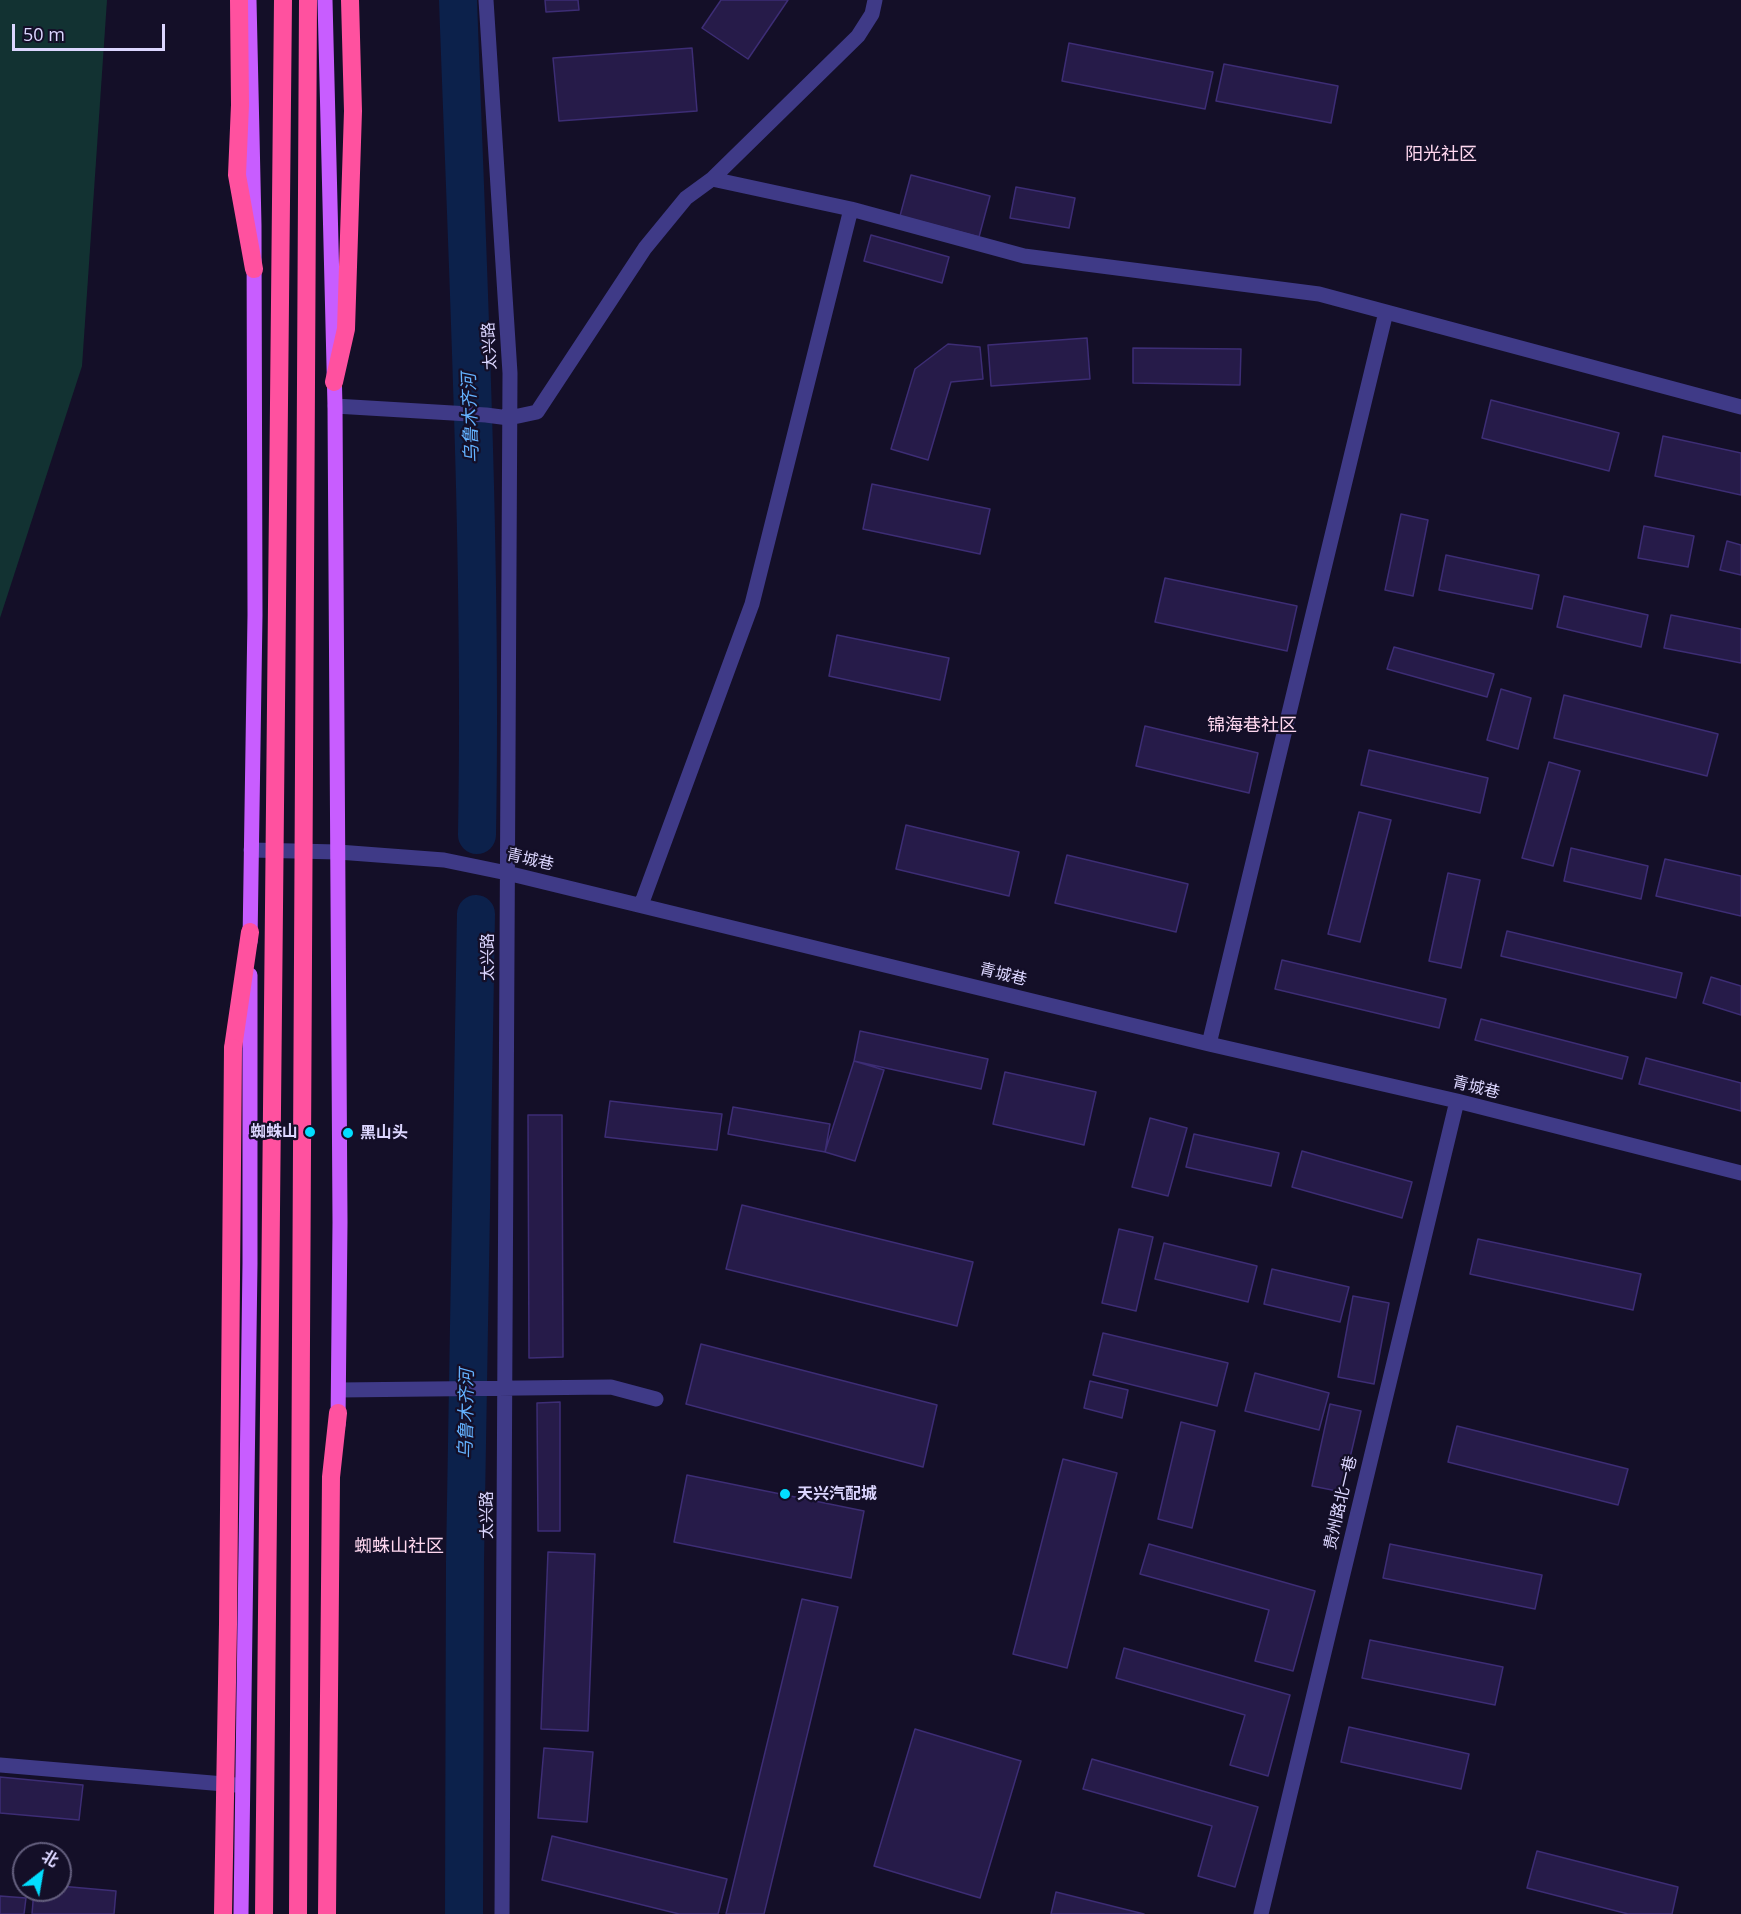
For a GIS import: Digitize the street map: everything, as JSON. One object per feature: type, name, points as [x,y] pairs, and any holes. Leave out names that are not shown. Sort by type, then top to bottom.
[{"type":"highway","points":[[239,0],[240,105],[237,175],[254,269]]},
{"type":"highway","points":[[264,1914],[283,0]]},
{"type":"highway","points":[[298,1914],[308,0]]},
{"type":"highway","points":[[334,382],[346,329],[353,111],[350,0]]},
{"type":"highway","points":[[223,1914],[233,1048],[250,932]]},
{"type":"highway","points":[[327,1914],[331,1477],[339,1413]]},
{"type":"main road","points":[[241,1914],[250,1263],[250,932],[255,615],[254,269],[249,0]]},
{"type":"main road","points":[[325,0],[335,406],[340,1222],[334,1914]]},
{"type":"street","name":"太兴路","points":[[486,0],[510,373],[502,1914]]},
{"type":"street","points":[[335,406],[509,418],[537,412],[645,249],[686,198],[712,179],[858,36],[872,14],[875,0]]},
{"type":"street","points":[[712,179],[851,209],[1024,256],[1319,294],[1741,407]]},
{"type":"street","points":[[640,905],[752,604],[851,209]]},
{"type":"street","points":[[1209,1044],[1386,312]]},
{"type":"street","name":"青城巷","points":[[251,850],[338,852],[444,860],[507,873],[1209,1044],[1457,1101],[1741,1173]]},
{"type":"street","name":"贵州路北一巷","points":[[1262,1914],[1457,1101]]},
{"type":"street","points":[[339,1390],[611,1388],[656,1399]]},
{"type":"street","points":[[0,1765],[242,1785]]},
{"type":"green space","points":[[0,0],[107,0],[82,366],[0,618]]},
{"type":"building","points":[[545,0],[578,0],[579,10],[546,12]]},
{"type":"building","points":[[721,0],[788,0],[748,59],[702,28]]},
{"type":"building","points":[[1069,43],[1213,72],[1205,109],[1062,81]]},
{"type":"building","points":[[692,48],[697,111],[559,121],[553,58]]},
{"type":"building","points":[[1224,64],[1338,86],[1331,123],[1216,101]]},
{"type":"building","points":[[911,175],[990,196],[979,237],[900,216]]},
{"type":"building","points":[[1016,187],[1075,198],[1069,228],[1010,218]]},
{"type":"building","points":[[871,235],[949,257],[942,283],[864,261]]},
{"type":"building","points":[[1087,338],[1090,379],[991,386],[988,345]]},
{"type":"building","points":[[948,344],[980,347],[983,379],[951,382],[928,460],[891,449],[915,369]]},
{"type":"building","points":[[1133,348],[1241,349],[1240,385],[1133,383]]},
{"type":"building","points":[[1491,400],[1619,433],[1609,471],[1482,438]]},
{"type":"building","points":[[1663,436],[1741,453],[1741,495],[1655,476]]},
{"type":"building","points":[[872,484],[990,509],[980,554],[863,529]]},
{"type":"building","points":[[1401,514],[1428,520],[1413,596],[1385,590]]},
{"type":"building","points":[[1644,526],[1694,536],[1688,567],[1638,558]]},
{"type":"building","points":[[1727,541],[1741,545],[1741,575],[1720,570]]},
{"type":"building","points":[[1446,555],[1539,575],[1532,609],[1439,590]]},
{"type":"building","points":[[1165,578],[1297,606],[1287,651],[1155,622]]},
{"type":"building","points":[[1564,596],[1648,615],[1641,647],[1557,627]]},
{"type":"building","points":[[1671,615],[1741,629],[1741,663],[1664,648]]},
{"type":"building","points":[[837,635],[949,658],[940,700],[829,676]]},
{"type":"building","points":[[1394,647],[1494,674],[1487,697],[1387,669]]},
{"type":"building","points":[[1501,689],[1531,698],[1518,749],[1487,740]]},
{"type":"building","points":[[1564,695],[1718,734],[1707,776],[1554,738]]},
{"type":"building","points":[[1145,726],[1258,753],[1249,793],[1136,766]]},
{"type":"building","points":[[1369,750],[1488,778],[1480,813],[1361,785]]},
{"type":"building","points":[[1549,762],[1580,771],[1553,866],[1522,858]]},
{"type":"building","points":[[1359,812],[1391,820],[1360,942],[1328,934]]},
{"type":"building","points":[[906,825],[1019,852],[1009,896],[896,869]]},
{"type":"building","points":[[1571,848],[1648,866],[1641,899],[1564,881]]},
{"type":"building","points":[[1067,855],[1188,884],[1176,932],[1055,903]]},
{"type":"building","points":[[1665,859],[1741,876],[1741,916],[1656,896]]},
{"type":"building","points":[[1448,873],[1480,880],[1461,968],[1429,961]]},
{"type":"building","points":[[1507,931],[1682,973],[1676,998],[1501,956]]},
{"type":"building","points":[[1282,960],[1446,999],[1439,1028],[1275,989]]},
{"type":"building","points":[[1711,977],[1741,986],[1741,1015],[1703,1003]]},
{"type":"building","points":[[1481,1019],[1628,1057],[1622,1079],[1475,1040]]},
{"type":"building","points":[[860,1031],[988,1059],[981,1089],[854,1061]]},
{"type":"building","points":[[1646,1058],[1741,1083],[1741,1111],[1639,1084]]},
{"type":"building","points":[[854,1061],[884,1070],[855,1161],[825,1152]]},
{"type":"building","points":[[1005,1072],[1096,1092],[1084,1145],[993,1124]]},
{"type":"building","points":[[610,1101],[722,1114],[717,1150],[605,1137]]},
{"type":"building","points":[[733,1107],[830,1124],[825,1152],[728,1134]]},
{"type":"building","points":[[528,1115],[562,1115],[563,1357],[529,1358]]},
{"type":"building","points":[[1150,1118],[1187,1128],[1168,1196],[1132,1187]]},
{"type":"building","points":[[1194,1134],[1279,1153],[1271,1186],[1186,1167]]},
{"type":"building","points":[[1302,1151],[1412,1182],[1402,1218],[1292,1187]]},
{"type":"building","points":[[742,1205],[973,1262],[957,1326],[726,1269]]},
{"type":"building","points":[[1119,1229],[1153,1237],[1136,1311],[1102,1303]]},
{"type":"building","points":[[1478,1239],[1641,1274],[1633,1310],[1470,1274]]},
{"type":"building","points":[[1164,1243],[1257,1266],[1248,1302],[1155,1279]]},
{"type":"building","points":[[1272,1269],[1349,1287],[1340,1322],[1264,1304]]},
{"type":"building","points":[[1353,1296],[1389,1303],[1374,1384],[1338,1377]]},
{"type":"building","points":[[1103,1333],[1228,1363],[1217,1406],[1093,1375]]},
{"type":"building","points":[[701,1344],[937,1405],[923,1467],[686,1404]]},
{"type":"building","points":[[1255,1373],[1329,1393],[1319,1430],[1245,1411]]},
{"type":"building","points":[[1090,1381],[1128,1390],[1122,1418],[1084,1408]]},
{"type":"building","points":[[560,1402],[560,1531],[538,1531],[537,1403]]},
{"type":"building","points":[[1330,1404],[1361,1411],[1342,1492],[1312,1486]]},
{"type":"building","points":[[1181,1422],[1215,1431],[1192,1528],[1158,1519]]},
{"type":"building","points":[[1457,1426],[1628,1469],[1618,1505],[1448,1462]]},
{"type":"building","points":[[1063,1459],[1117,1473],[1067,1668],[1013,1654]]},
{"type":"building","points":[[687,1475],[864,1511],[851,1578],[674,1542]]},
{"type":"building","points":[[1149,1544],[1315,1591],[1293,1671],[1255,1661],[1269,1610],[1140,1574]]},
{"type":"building","points":[[1390,1544],[1542,1575],[1535,1609],[1383,1578]]},
{"type":"building","points":[[548,1552],[595,1554],[588,1731],[541,1729]]},
{"type":"building","points":[[802,1599],[838,1607],[764,1914],[726,1914]]},
{"type":"building","points":[[1370,1640],[1503,1667],[1495,1705],[1362,1678]]},
{"type":"building","points":[[1124,1648],[1290,1695],[1268,1776],[1230,1765],[1245,1715],[1116,1678]]},
{"type":"building","points":[[1349,1727],[1469,1754],[1461,1789],[1341,1762]]},
{"type":"building","points":[[915,1729],[1021,1761],[980,1898],[874,1866]]},
{"type":"building","points":[[544,1748],[593,1752],[587,1822],[538,1818]]},
{"type":"building","points":[[1092,1759],[1258,1807],[1235,1887],[1198,1876],[1212,1826],[1083,1789]]},
{"type":"building","points":[[0,1777],[83,1785],[79,1820],[0,1813]]},
{"type":"building","points":[[552,1836],[727,1879],[718,1914],[679,1914],[542,1880]]},
{"type":"building","points":[[1537,1851],[1678,1887],[1672,1914],[1628,1914],[1527,1888]]},
{"type":"building","points":[[72,1887],[116,1891],[114,1914],[32,1914],[33,1902],[72,1902]]},
{"type":"building","points":[[1056,1892],[1144,1914],[1051,1914]]},
{"type":"building","points":[[0,1896],[12,1897],[12,1902],[26,1902],[24,1914],[0,1914]]},
{"type":"waterway","name":"乌鲁木齐河","points":[[458,0],[476,522],[477,835]]},
{"type":"waterway","name":"乌鲁木齐河","points":[[464,1914],[465,1561],[476,914]]},
{"type":"place","name":"蜘蛛山","points":[[310,1132]]},
{"type":"place","name":"黑山头","points":[[348,1133]]},
{"type":"place","name":"天兴汽配城","points":[[785,1494]]},
{"type":"district","name":"阳光社区","points":[[1441,155]]},
{"type":"district","name":"锦海巷社区","points":[[1252,726]]},
{"type":"district","name":"蜘蛛山社区","points":[[399,1547]]}]
